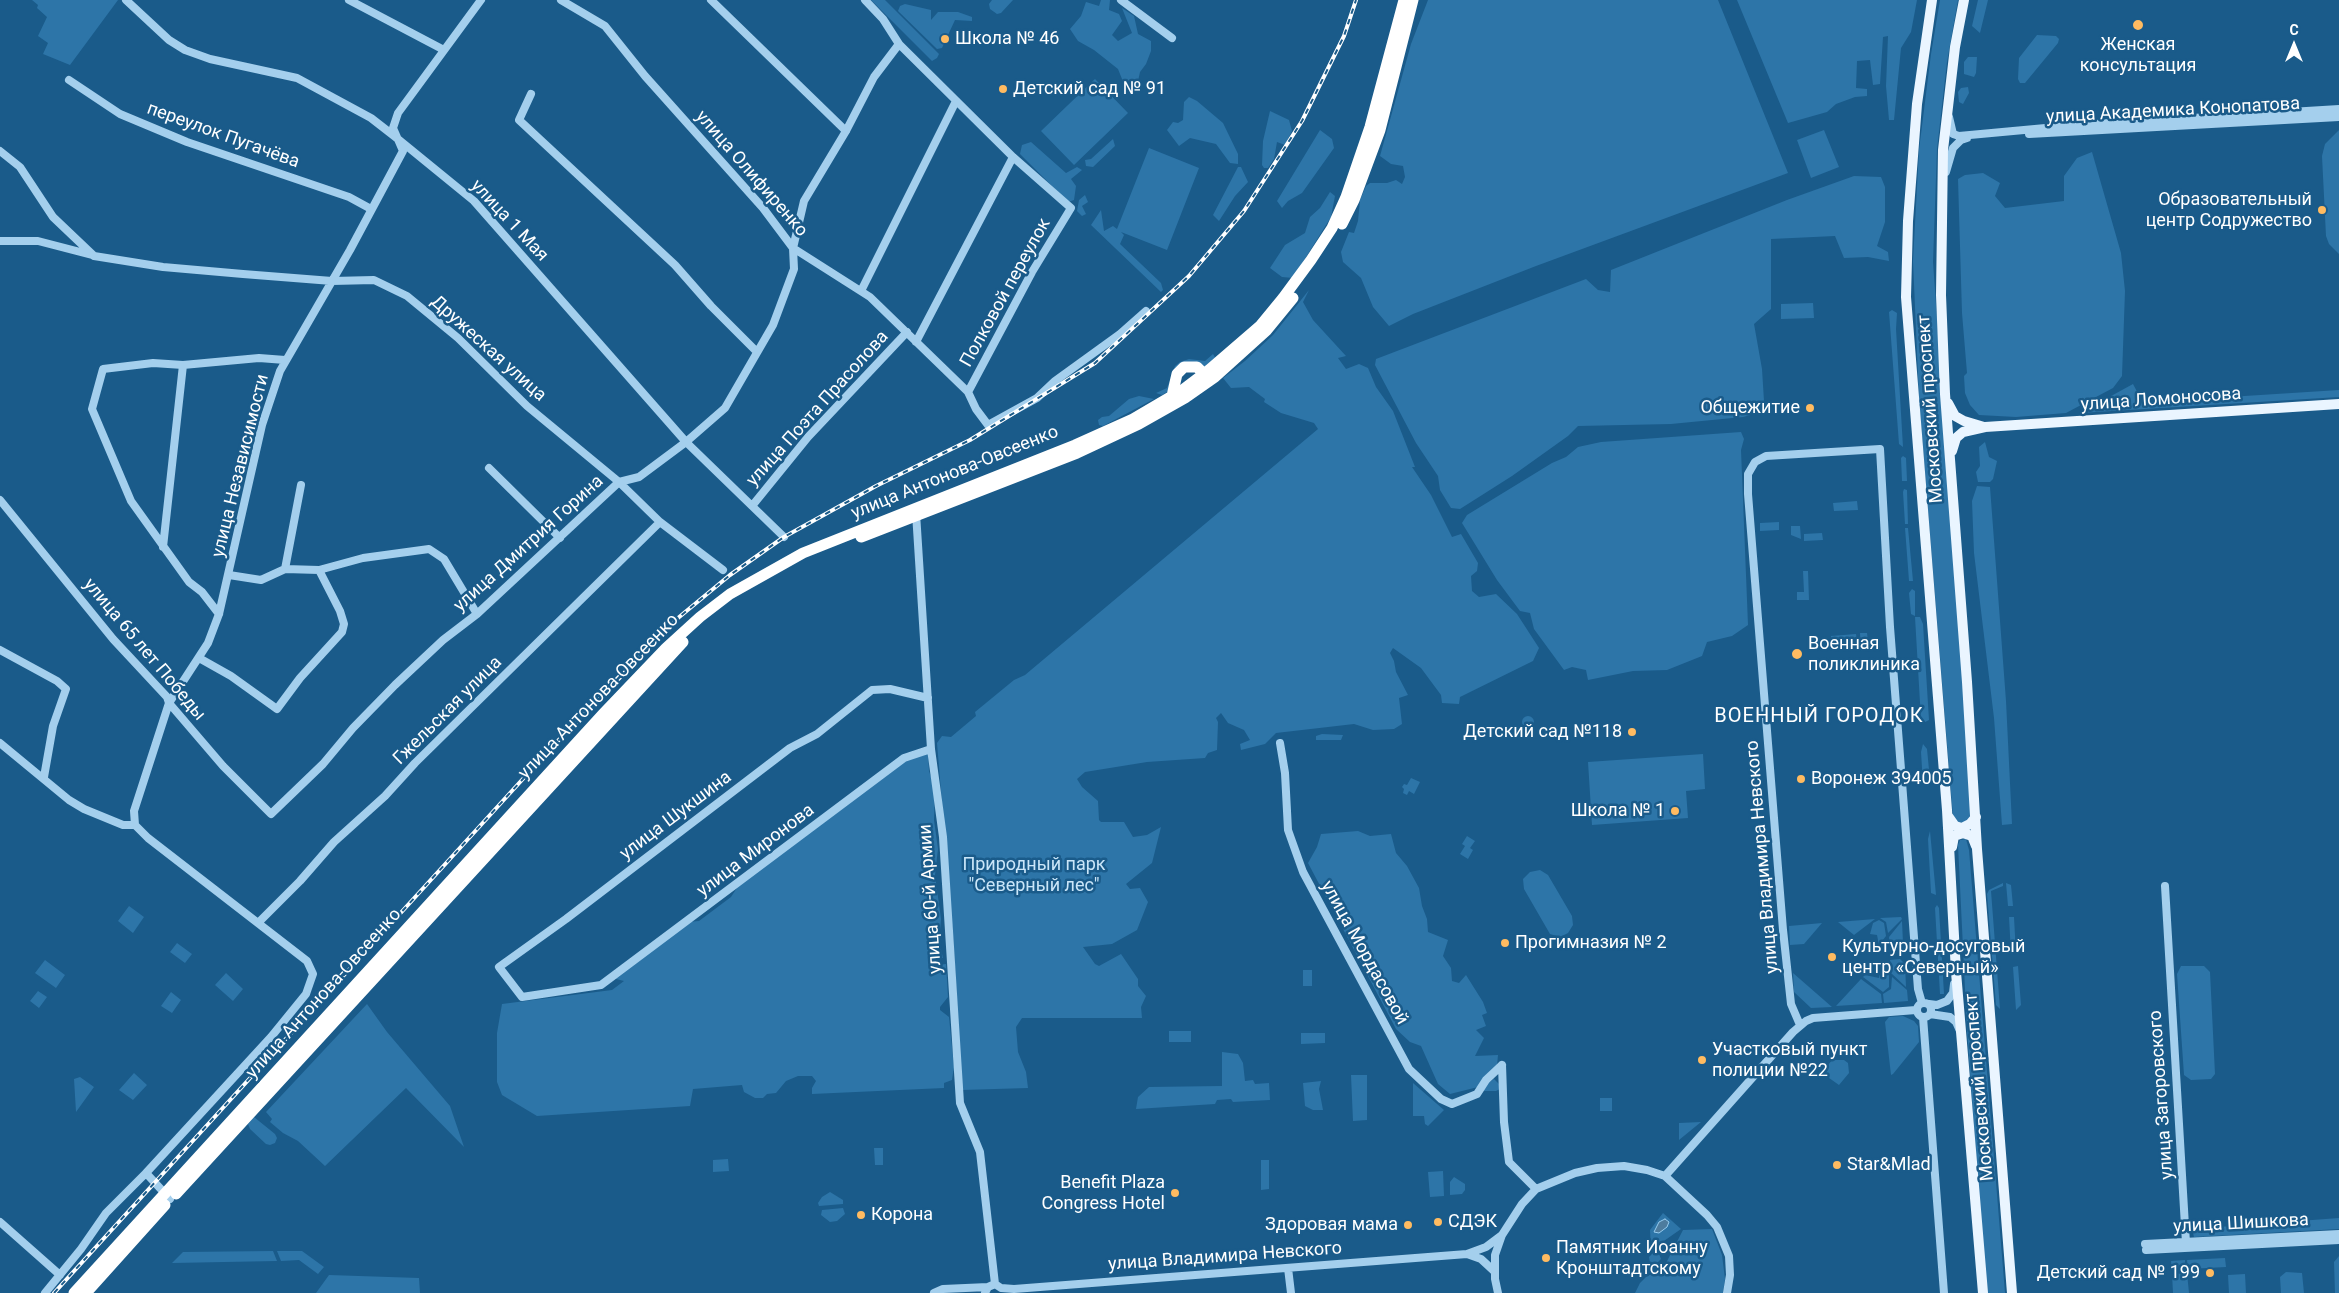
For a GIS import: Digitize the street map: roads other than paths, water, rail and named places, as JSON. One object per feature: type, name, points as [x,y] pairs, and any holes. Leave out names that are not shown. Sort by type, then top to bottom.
[{"type":"highway","name":"улица Антонова-Овсеенко","points":[[916,511],[1104,432],[1204,380],[1234,351],[1284,298],[1332,228],[1360,160],[1404,0]]},
{"type":"highway","name":"улица Антонова-Овсеенко","points":[[86,1293],[168,1197],[477,859],[666,648],[700,617],[803,553],[1107,440],[1139,424],[1204,380],[1266,331],[1291,302],[1338,231],[1354,200],[1380,130],[1413,0]]},
{"type":"highway","points":[[1172,396],[1177,374],[1182,368],[1194,366],[1204,380]]},
{"type":"highway","name":"улица Антонова-Овсеенко","points":[[74,1293],[168,1197]]},
{"type":"main road","name":"Московский проспект","points":[[1932,0],[1917,104],[1908,221],[1906,297],[1948,815],[1956,972],[1983,1293]]},
{"type":"main road","name":"Московский проспект","points":[[1964,0],[1947,106],[1942,190],[1941,294],[1945,394],[1977,849],[2012,1293]]},
{"type":"main road","name":"улица Ломоносова","points":[[1945,394],[1955,416],[1964,421],[1985,427]]},
{"type":"main road","name":"улица Ломоносова","points":[[1950,464],[1956,438],[1963,432],[1985,427],[2339,404]]},
{"type":"main road","points":[[1948,815],[1955,826],[1962,828],[1970,824],[1976,817]]},
{"type":"main road","name":"Московский проспект","points":[[1951,856],[1954,836],[1963,833],[1972,836],[1977,849]]},
{"type":"street","name":"улица 1 Мая","points":[[126,0],[169,40],[185,50],[210,59],[297,78],[371,118],[474,201],[686,442],[784,537]]},
{"type":"street","points":[[349,0],[444,50]]},
{"type":"street","name":"улица Независимости","points":[[137,827],[134,811],[169,703],[208,643],[219,614],[262,425],[285,360],[332,281],[402,151],[393,128],[394,120],[481,0]]},
{"type":"street","name":"улица Олифиренко","points":[[561,0],[605,26],[651,83],[763,208],[793,248],[861,291],[907,332],[968,392],[976,409],[988,425],[1037,398],[1055,381],[1120,334],[1146,311]]},
{"type":"street","points":[[711,0],[846,131]]},
{"type":"street","points":[[865,0],[883,19],[899,44],[1013,158]]},
{"type":"street","points":[[1121,0],[1172,38]]},
{"type":"street","name":"улица Дмитрия Горина","points":[[271,814],[323,764],[353,728],[395,685],[443,640],[477,614],[619,482],[639,477],[686,442],[725,408],[773,325],[794,269],[793,248],[804,202],[846,131],[874,77],[899,44]]},
{"type":"street","name":"переулок Пугачёва","points":[[69,80],[120,114],[187,142],[349,197],[371,209]]},
{"type":"street","points":[[531,94],[519,120],[675,265],[711,306],[757,352]]},
{"type":"street","points":[[861,291],[956,101]]},
{"type":"street","points":[[1947,106],[1953,134],[1972,136]]},
{"type":"street","name":"улица Академика Конопатова","points":[[1972,136],[2010,131],[2339,109]]},
{"type":"street","name":"улица Академика Конопатова","points":[[2010,131],[2020,134],[2052,133],[2339,117]]},
{"type":"street","points":[[1942,190],[1950,153],[1961,140],[1972,136]]},
{"type":"street","points":[[0,152],[20,167],[53,217],[94,256]]},
{"type":"street","name":"Полковой переулок","points":[[968,392],[1032,272],[1071,208],[1013,158]]},
{"type":"street","name":"улица Поэта Прасолова","points":[[916,342],[1013,158]]},
{"type":"street","name":"Дружеская улица","points":[[0,241],[38,241],[53,247],[94,256],[162,266],[332,281],[374,280],[407,296],[458,338],[527,406],[619,482],[660,522],[723,570]]},
{"type":"street","name":"улица Поэта Прасолова","points":[[752,506],[808,437],[907,332]]},
{"type":"street","points":[[219,614],[202,592],[189,582],[131,501],[92,409],[103,369],[154,363],[183,365],[259,358],[285,360]]},
{"type":"street","points":[[163,547],[183,365]]},
{"type":"street","name":"улица Владимира Невского","points":[[1800,1025],[1791,1004],[1783,930],[1748,474],[1755,462],[1766,456],[1880,449],[1890,627],[1918,989],[1926,1004]]},
{"type":"street","points":[[489,468],[560,538]]},
{"type":"street","points":[[285,569],[301,485]]},
{"type":"street","name":"улица 65 лет Победы","points":[[0,500],[113,639],[167,697],[169,703],[224,766],[271,814]]},
{"type":"street","name":"улица 60-й Армии","points":[[916,511],[931,748],[943,837],[960,1103],[980,1152],[994,1289]]},
{"type":"street","name":"Гжельская улица","points":[[258,922],[300,881],[334,842],[385,796],[660,522]]},
{"type":"street","points":[[229,574],[261,580],[285,569],[319,570],[364,558],[429,549],[444,559],[477,614]]},
{"type":"street","points":[[199,658],[231,676],[277,709],[300,678],[342,632],[344,624],[340,611],[319,570]]},
{"type":"street","points":[[0,650],[57,681],[66,689],[53,726],[44,777]]},
{"type":"street","name":"улица Шукшина","points":[[602,985],[522,997],[499,967],[566,919],[790,748],[817,734],[872,690],[890,690],[928,698]]},
{"type":"street","points":[[0,743],[44,777],[69,800],[84,809],[123,825],[137,827],[307,961],[313,974],[306,994],[271,1037],[146,1173],[106,1213],[93,1234],[45,1293]]},
{"type":"street","name":"улица Мордасовой","points":[[1280,743],[1285,773],[1288,830],[1303,872],[1410,1068],[1441,1099],[1452,1104],[1477,1094],[1486,1080],[1502,1065],[1501,1080]]},
{"type":"street","name":"улица Миронова","points":[[602,985],[904,758],[931,748]]},
{"type":"street","name":"улица Загоровского","points":[[2165,886],[2167,946],[2186,1243]]},
{"type":"street","points":[[1916,1010],[1918,1005],[1940,1004],[1950,998],[1953,994],[1956,972]]},
{"type":"street","points":[[1926,1004],[1931,1008],[1926,1016],[1944,1293]]},
{"type":"street","points":[[1665,1176],[1800,1025],[1813,1018],[1916,1010]]},
{"type":"street","points":[[1916,1010],[1919,1015],[1950,1017],[1956,1022],[1961,1034]]},
{"type":"street","points":[[1493,1074],[1501,1080],[1509,1162],[1536,1189]]},
{"type":"street","name":"улица Владимира Невского","points":[[1498,1293],[1494,1271],[1495,1255],[1502,1235],[1522,1204],[1536,1189],[1575,1172],[1597,1168],[1637,1167],[1665,1176],[1697,1205],[1717,1227],[1728,1256],[1730,1275],[1726,1293]]},
{"type":"street","points":[[146,1173],[168,1197]]},
{"type":"street","points":[[0,1222],[60,1276]]},
{"type":"street","name":"улица Шишкова","points":[[2339,1234],[2146,1247],[2339,1240]]},
{"type":"street","name":"улица Владимира Невского","points":[[934,1293],[943,1289],[994,1289],[1467,1254],[1486,1247],[1502,1235]]},
{"type":"street","points":[[1467,1254],[1481,1259],[1494,1271]]},
{"type":"street","points":[[1288,1268],[1291,1293]]},
{"type":"railway","points":[[54,1293],[552,747],[678,618],[730,575],[784,537],[876,486],[970,440],[1095,363],[1189,276],[1244,211],[1302,121],[1344,36],[1356,0]]},
{"type":"place","name":"Женская консультация","points":[[2138,25]]},
{"type":"place","name":"Школа № 46","points":[[945,39]]},
{"type":"place","name":"Детский сад № 91","points":[[1003,89]]},
{"type":"place","name":"Образовательный центр Содружество","points":[[2322,210]]},
{"type":"place","name":"Общежитие","points":[[1810,408]]},
{"type":"place","name":"Военная поликлиника","points":[[1797,654]]},
{"type":"place","name":"Детский сад №118","points":[[1632,732]]},
{"type":"place","name":"Воронеж 394005","points":[[1801,779]]},
{"type":"place","name":"Школа № 1","points":[[1675,811]]},
{"type":"place","name":"Прогимназия № 2","points":[[1505,943]]},
{"type":"place","name":"Культурно-досуговый центр «Северный»","points":[[1832,957]]},
{"type":"place","name":"Участковый пункт полиции №22","points":[[1702,1060]]},
{"type":"place","name":"Star&Mlad","points":[[1837,1165]]},
{"type":"place","name":"Benefit Plaza Congress Hotel","points":[[1175,1193]]},
{"type":"place","name":"Корона","points":[[861,1215]]},
{"type":"place","name":"СДЭК","points":[[1438,1222]]},
{"type":"place","name":"Здоровая мама","points":[[1408,1225]]},
{"type":"place","name":"Памятник Иоанну Кронштадтскому","points":[[1546,1258]]},
{"type":"place","name":"Детский сад № 199","points":[[2210,1273]]},
{"type":"district","name":"ВОЕННЫЙ ГОРОДОК","points":[[1819,717]]},
{"type":"park label","name":"Природный парк \"Северный лес\"","points":[[1034,875]]}]
